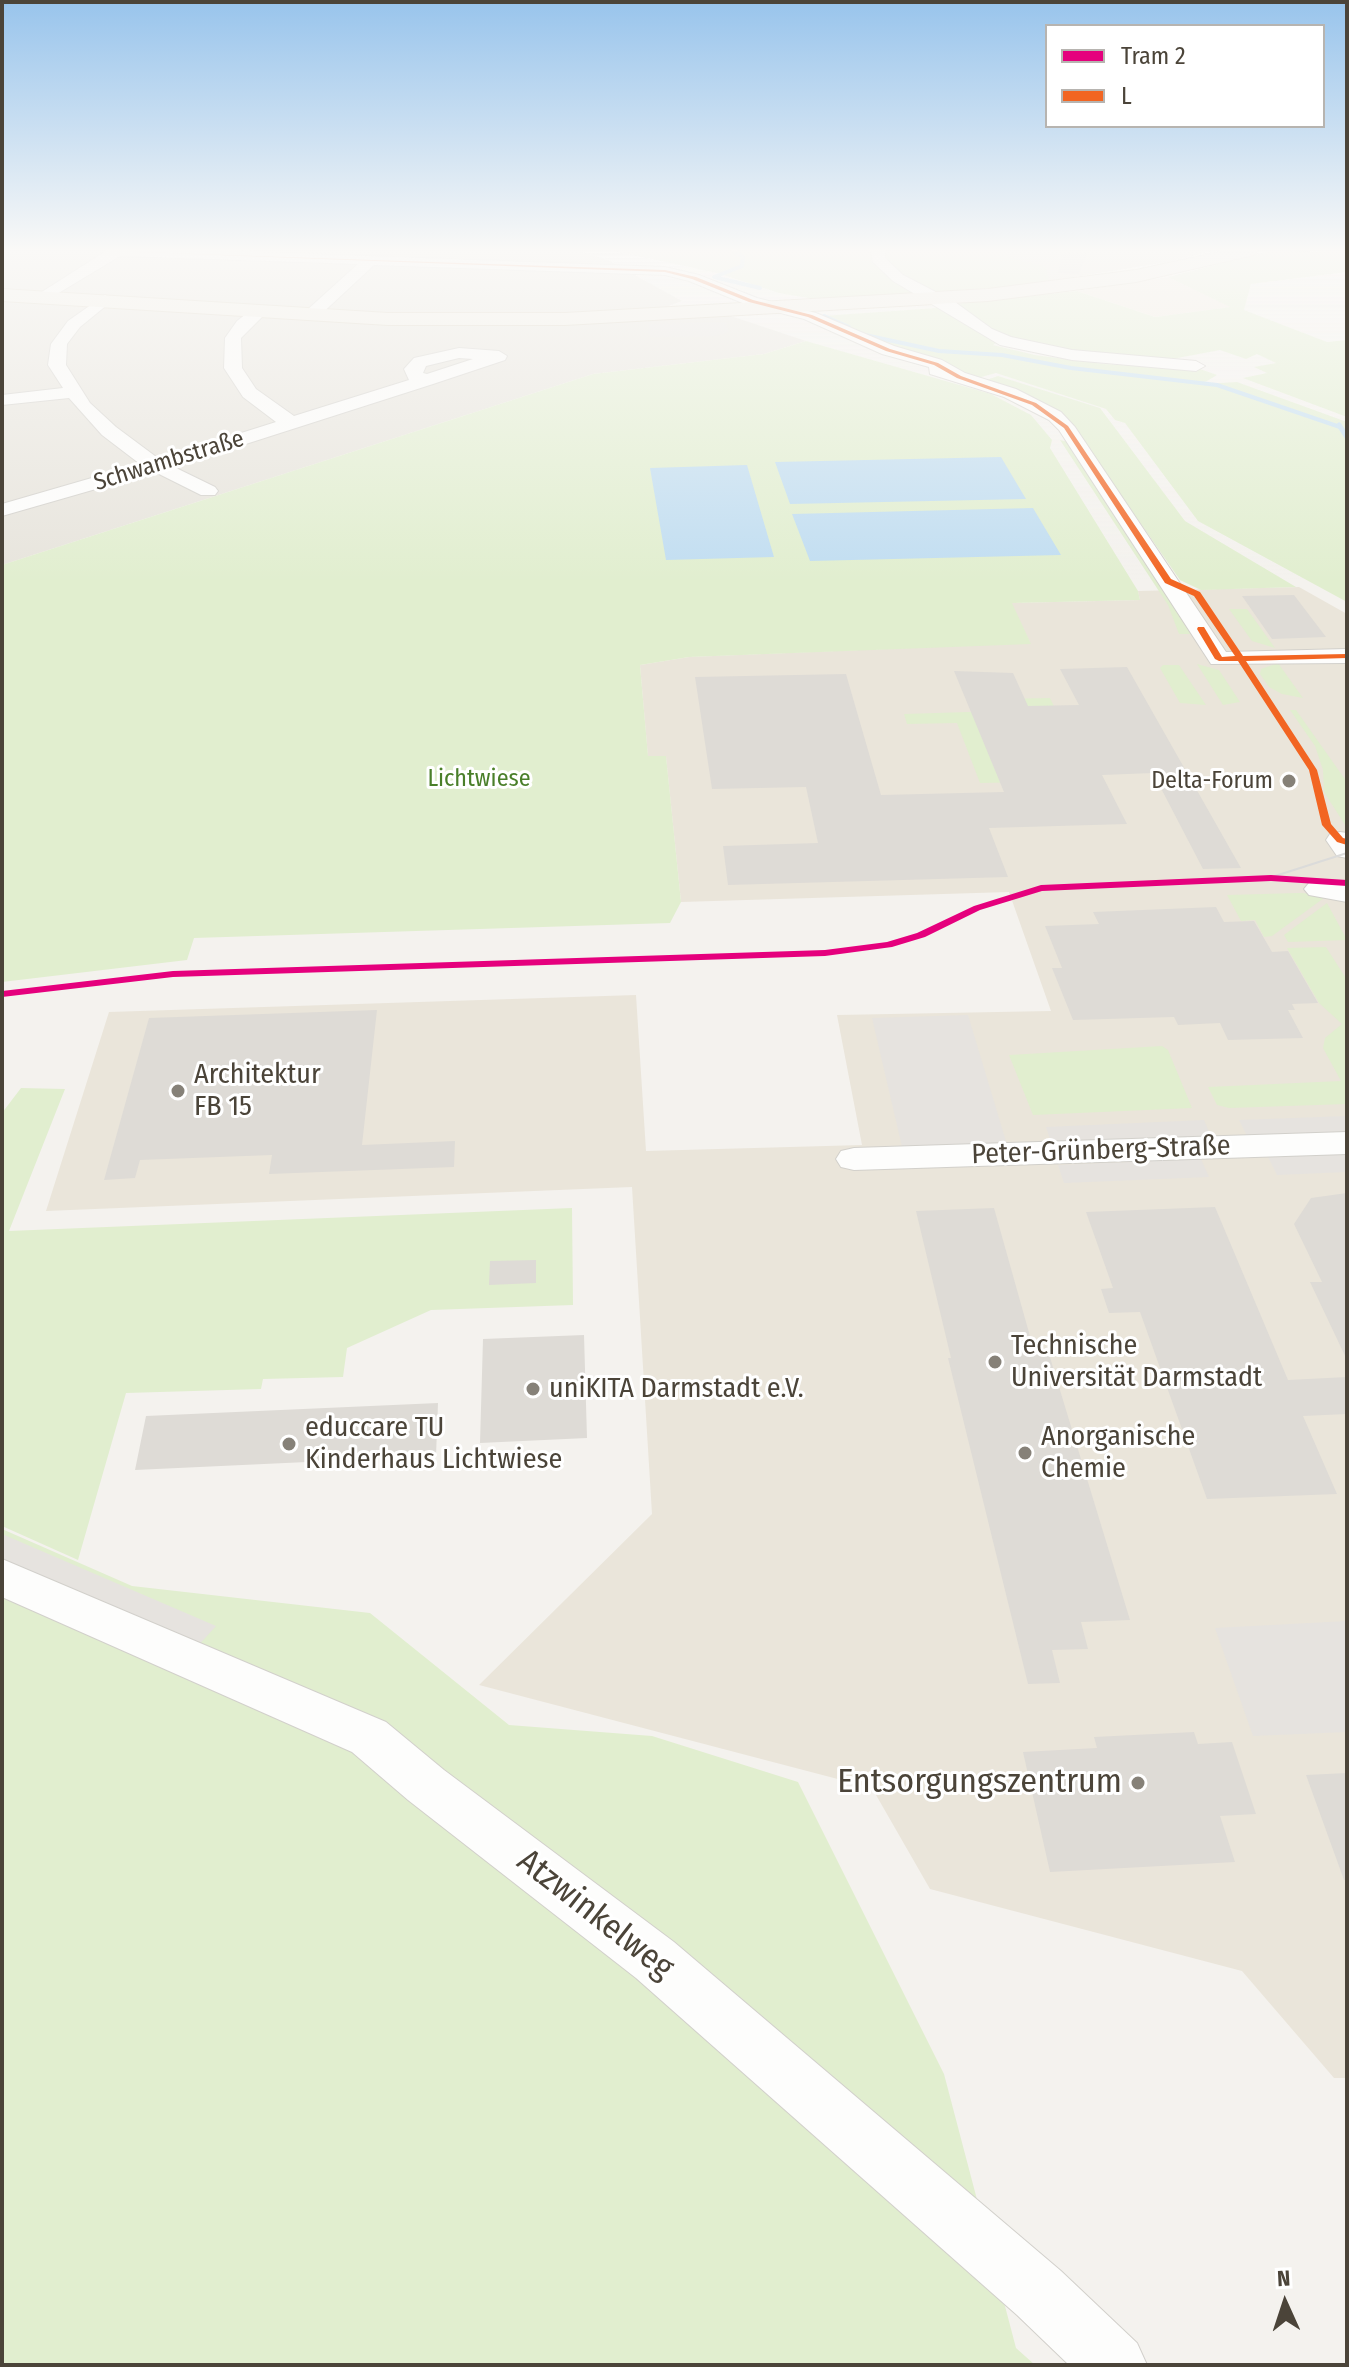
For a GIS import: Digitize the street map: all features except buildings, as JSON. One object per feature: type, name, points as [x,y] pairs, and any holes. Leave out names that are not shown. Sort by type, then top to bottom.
[{"type":"street","points":[[57,361],[72,392],[101,424],[156,466],[208,491]]},
{"type":"street","points":[[232,361],[249,393],[282,418],[294,423]]},
{"type":"street","points":[[906,361],[1010,393],[1055,416],[1073,438],[1168,581],[1230,659],[1347,656]]},
{"type":"street","points":[[1146,361],[1196,366]]},
{"type":"street","name":"Schwambstraße","points":[[2,510],[156,466],[427,380]]},
{"type":"street","points":[[2,400],[72,392]]},
{"type":"street","name":"Peter-Grünberg-Straße","points":[[854,1159],[1347,1143]]},
{"type":"street","name":"Atzwinkelweg","points":[[2,1577],[369,1737],[426,1785],[655,1960],[1039,2293],[1115,2365]]},
{"type":"shaded area","points":[[2,361],[700,361],[593,374],[2,565]]},
{"type":"shaded area","name":"Technische Universität Darmstadt","points":[[1299,587],[1347,614],[1347,2078],[1334,2078],[1242,1971],[930,1889],[872,1788],[479,1685],[652,1514],[632,1187],[46,1211],[109,1012],[636,995],[646,1151],[862,1145],[837,1015],[1051,1011],[1009,892],[681,902],[666,757],[648,757],[640,665],[689,657],[1030,643],[1011,603],[1140,600],[1138,591]]},
{"type":"shaded area","points":[[968,1015],[1008,1148],[903,1151],[872,1018]]},
{"type":"shaded area","points":[[1347,1116],[1347,1135],[1248,1138],[1239,1120]]},
{"type":"shaded area","points":[[1204,1120],[1212,1139],[1052,1145],[1046,1127]]},
{"type":"shaded area","points":[[1347,1154],[1347,1172],[1277,1175],[1268,1157]]},
{"type":"shaded area","points":[[1201,1159],[1209,1177],[1064,1183],[1058,1165]]},
{"type":"shaded area","points":[[2,1534],[216,1626],[187,1658],[2,1577]]},
{"type":"shaded area","points":[[1347,1621],[1347,1732],[1253,1736],[1215,1628]]},
{"type":"green space","name":"Lichtwiese","points":[[700,361],[877,361],[991,394],[1031,415],[1052,440],[1050,448],[1138,591],[1140,600],[1012,603],[1031,644],[689,657],[640,665],[648,756],[666,756],[681,902],[670,923],[194,938],[187,960],[2,982],[2,565],[593,374]]},
{"type":"green space","points":[[932,361],[1085,361],[1200,369],[1217,375],[1202,384],[1237,382],[1347,422],[1347,602],[1198,521],[1125,423],[1115,420],[1106,409],[996,373],[974,379]]},
{"type":"green space","points":[[1273,361],[1347,361],[1347,417],[1243,378],[1267,373],[1254,367],[1276,363]]},
{"type":"green space","points":[[998,376],[1100,408],[1185,521],[1296,587],[1201,590],[1180,580],[1072,425],[983,381]]},
{"type":"green space","points":[[1060,440],[1069,442],[1194,634],[1179,634],[1168,605]]},
{"type":"green space","points":[[1229,609],[1247,609],[1275,648],[1252,641]]},
{"type":"green space","points":[[1278,663],[1303,698],[1282,694],[1269,687],[1260,674],[1261,669]]},
{"type":"green space","points":[[1197,664],[1219,670],[1240,702],[1223,705]]},
{"type":"green space","points":[[1163,665],[1179,665],[1206,705],[1180,703],[1160,668]]},
{"type":"green space","points":[[1050,698],[1090,781],[980,783],[957,723],[907,724],[904,714],[1000,711],[996,699]]},
{"type":"green space","points":[[1290,710],[1296,710],[1347,782],[1347,828],[1324,792],[1323,770],[1315,746]]},
{"type":"green space","points":[[1321,894],[1324,898],[1272,936],[1264,937],[1255,920],[1241,921],[1227,895]]},
{"type":"green space","points":[[1327,903],[1347,940],[1288,942],[1284,935]]},
{"type":"green space","points":[[1326,947],[1347,980],[1347,1104],[1229,1108],[1217,1105],[1208,1087],[1341,1081],[1323,1048],[1325,1038],[1342,1024],[1319,1003],[1287,948]]},
{"type":"green space","points":[[1162,1046],[1168,1050],[1192,1108],[1033,1115],[1009,1055]]},
{"type":"green space","points":[[21,1088],[65,1089],[9,1231],[572,1208],[573,1305],[431,1310],[347,1348],[343,1377],[263,1379],[261,1389],[126,1393],[78,1560],[2,1526],[2,1113]]},
{"type":"green space","points":[[2,1529],[132,1586],[370,1613],[509,1725],[652,1736],[798,1782],[944,2074],[1016,2348],[1035,2365],[2,2365]]},
{"type":"water","points":[[1001,457],[1026,499],[790,504],[775,462]]},
{"type":"water","points":[[747,465],[774,557],[666,560],[650,468]]},
{"type":"water","points":[[1033,508],[1061,555],[810,561],[792,514]]},
{"type":"waterway","points":[[1036,361],[1217,385],[1340,427]]},
{"type":"waterway","points":[[1339,425],[1347,437]]},
{"type":"tram line","points":[[1275,876],[1347,853]]},
{"type":"tram line","name":"2","points":[[2,994],[173,974],[825,953],[888,945],[921,935],[977,908],[1041,888],[1271,878],[1347,883]]},
{"type":"transit line","name":"L","points":[[927,361],[959,377],[1034,404],[1066,427],[1168,581],[1197,594],[1303,752],[1313,770],[1327,825],[1340,840],[1347,842]]},
{"type":"transit line","name":"L","points":[[1201,629],[1219,659],[1347,656]]},
{"type":"place","name":"Delta-Forum","points":[[1289,781]]},
{"type":"place","name":"Architektur FB 15","points":[[178,1091]]},
{"type":"place","name":"Technische Universität Darmstadt","points":[[995,1362]]},
{"type":"place","name":"uniKITA Darmstadt e.V.","points":[[533,1389]]},
{"type":"place","name":"educcare TU Kinderhaus Lichtwiese","points":[[289,1444]]},
{"type":"place","name":"Anorganische Chemie","points":[[1025,1453]]},
{"type":"place","name":"Entsorgungszentrum","points":[[1138,1783]]}]
